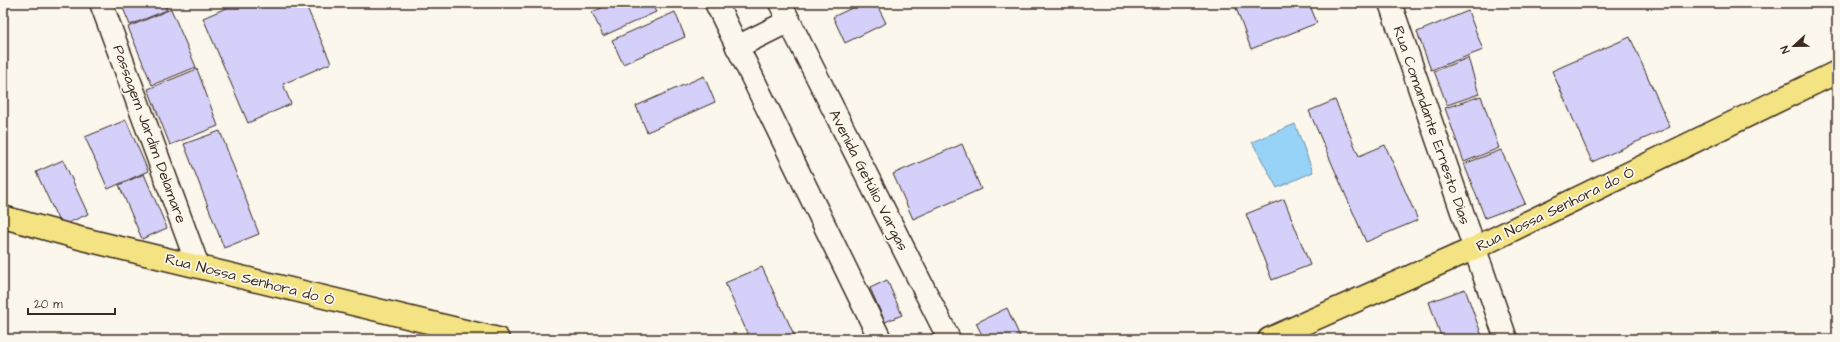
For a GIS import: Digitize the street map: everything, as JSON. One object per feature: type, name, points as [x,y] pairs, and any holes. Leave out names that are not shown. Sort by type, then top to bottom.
[{"type":"main road","name":"Rua Nossa Senhora do Ó","points":[[1269,339],[1475,248],[1837,72]]},
{"type":"main road","name":"Rua Nossa Senhora do Ó","points":[[3,217],[83,239],[498,339]]},
{"type":"street","name":"Passagem Jardim Delamare","points":[[101,3],[198,266]]},
{"type":"street","points":[[716,3],[880,339]]},
{"type":"street","name":"Rua Comandante Ernesto Dias","points":[[1390,3],[1506,339]]},
{"type":"street","name":"Avenida Getúlio Vargas","points":[[737,47],[785,12],[949,339]]},
{"type":"water","points":[[1295,124],[1313,172],[1277,188],[1252,142]]},
{"type":"building","points":[[121,3],[164,3],[167,10],[130,25]]},
{"type":"building","points":[[238,3],[266,3],[267,6],[274,3],[305,3],[331,63],[283,84],[291,104],[248,123],[203,18]]},
{"type":"building","points":[[613,3],[651,3],[656,12],[603,36],[592,12]]},
{"type":"building","points":[[862,3],[876,3],[886,23],[845,43],[833,17]]},
{"type":"building","points":[[1250,3],[1309,3],[1317,23],[1251,49],[1236,8]]},
{"type":"building","points":[[171,9],[196,67],[152,85],[128,27]]},
{"type":"building","points":[[1468,11],[1483,50],[1431,70],[1417,32]]},
{"type":"building","points":[[675,12],[685,37],[623,64],[612,40]]},
{"type":"building","points":[[1630,37],[1670,127],[1592,162],[1552,71]]},
{"type":"building","points":[[1468,58],[1479,94],[1447,105],[1434,71]]},
{"type":"building","points":[[197,69],[218,126],[170,145],[148,89]]},
{"type":"building","points":[[704,76],[715,102],[647,132],[636,106]]},
{"type":"building","points":[[1481,96],[1499,148],[1464,162],[1445,108]]},
{"type":"building","points":[[1335,100],[1359,156],[1385,145],[1418,220],[1366,242],[1309,111]]},
{"type":"building","points":[[126,120],[148,171],[108,189],[85,137]]},
{"type":"building","points":[[220,131],[259,234],[224,248],[184,144]]},
{"type":"building","points":[[962,144],[981,189],[913,219],[893,174]]},
{"type":"building","points":[[1501,150],[1525,203],[1485,218],[1464,164]]},
{"type":"building","points":[[63,160],[88,214],[61,226],[36,172]]},
{"type":"building","points":[[144,174],[167,228],[142,239],[119,185]]},
{"type":"building","points":[[1284,199],[1310,265],[1272,280],[1246,214]]},
{"type":"building","points":[[762,267],[796,339],[750,339],[725,283]]},
{"type":"building","points":[[887,280],[902,315],[885,322],[870,288]]},
{"type":"building","points":[[1465,289],[1483,339],[1442,339],[1429,302]]},
{"type":"building","points":[[1007,308],[1021,339],[984,339],[976,323]]}]
